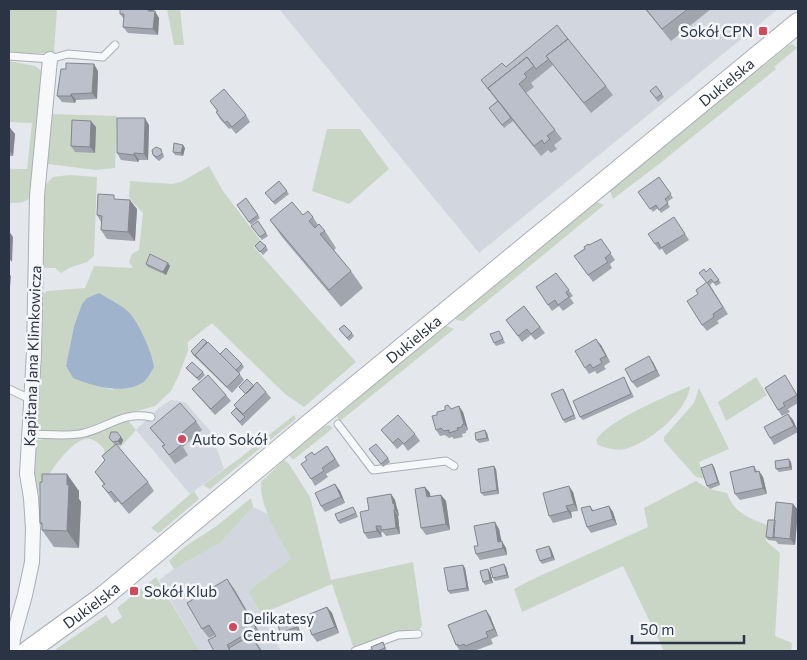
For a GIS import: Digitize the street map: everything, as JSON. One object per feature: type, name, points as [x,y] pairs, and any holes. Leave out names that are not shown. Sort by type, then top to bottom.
[{"type":"main road","name":"Dukielska","points":[[28,651],[104,596],[310,423],[798,22]]},
{"type":"street","name":"Kapitana Jana Klimkowicza","points":[[12,651],[13,638],[32,562],[34,529],[27,474],[32,400],[37,196],[50,59]]},
{"type":"lane","points":[[9,56],[50,59],[68,54],[103,57],[115,45]]},
{"type":"lane","points":[[9,389],[32,400]]},
{"type":"lane","points":[[30,434],[83,434],[131,415],[151,418]]},
{"type":"lane","points":[[338,424],[373,470],[446,461],[454,466]]},
{"type":"lane","points":[[355,651],[398,635],[418,634]]},
{"type":"shaded area","points":[[279,9],[778,9],[479,253]]},
{"type":"shaded area","points":[[171,400],[185,402],[211,432],[224,469],[190,494],[136,430],[160,407]]},
{"type":"shaded area","points":[[253,507],[268,514],[291,559],[248,591],[281,651],[200,651],[159,580],[174,569],[220,543]]},
{"type":"green space","points":[[9,9],[57,9],[54,53],[9,53]]},
{"type":"green space","points":[[167,9],[180,9],[184,45],[174,45]]},
{"type":"green space","points":[[792,44],[797,48],[774,67],[776,69],[613,199],[610,191]]},
{"type":"green space","points":[[9,61],[35,66],[41,71],[42,81],[34,193],[26,201],[17,203],[9,203],[9,169],[27,169],[32,123],[9,122]]},
{"type":"green space","points":[[51,114],[117,116],[115,168],[96,170],[48,164],[45,158]]},
{"type":"green space","points":[[327,129],[360,129],[389,169],[349,204],[312,191]]},
{"type":"green space","points":[[209,166],[223,191],[261,241],[254,247],[356,362],[304,407],[285,394],[212,323],[188,342],[188,351],[171,391],[155,406],[116,417],[83,431],[41,431],[36,429],[41,296],[47,291],[85,288],[94,266],[133,268],[129,262],[132,254],[139,250],[143,213],[129,198],[130,181],[172,184],[181,182]],"holes":[[[99,294],[113,390],[73,378],[66,366],[74,326],[82,304],[87,298]]]},
{"type":"green space","points":[[69,175],[97,177],[94,256],[87,262],[61,273],[55,268],[39,268],[44,191],[47,183],[53,177]]},
{"type":"green space","points":[[597,202],[604,205],[463,321],[456,320],[456,316]]},
{"type":"green space","points":[[446,326],[454,329],[339,422],[337,416],[441,328]]},
{"type":"green space","points":[[756,377],[767,395],[726,421],[718,402]]},
{"type":"green space","points":[[690,386],[688,396],[682,406],[666,425],[656,433],[635,446],[622,450],[598,445],[596,440],[603,432],[625,417]]},
{"type":"green space","points":[[699,388],[729,449],[699,462],[705,479],[696,477],[664,441],[664,437],[694,403]]},
{"type":"green space","points":[[294,415],[296,419],[210,489],[203,485],[240,458]]},
{"type":"green space","points":[[127,419],[136,430],[106,463],[102,446],[91,439],[83,439],[75,444],[59,461],[36,498],[29,474],[31,441],[64,436],[74,438],[94,434]]},
{"type":"green space","points":[[329,425],[333,428],[293,460],[289,455],[325,426]]},
{"type":"green space","points":[[284,460],[289,464],[310,497],[331,580],[413,562],[422,625],[420,629],[409,630],[354,649],[332,584],[261,614],[248,591],[291,559],[271,522],[261,492],[261,482]]},
{"type":"green space","points":[[696,481],[709,489],[727,493],[730,500],[743,514],[767,525],[766,541],[780,553],[775,636],[792,643],[791,651],[664,651],[623,566],[522,612],[514,589],[648,527],[644,508]]},
{"type":"green space","points":[[194,491],[199,499],[160,532],[158,533],[151,528]]},
{"type":"green space","points":[[251,498],[253,507],[220,543],[174,569],[169,561],[183,548],[218,525]]},
{"type":"green space","points":[[156,577],[200,651],[57,651],[56,649],[106,615],[112,624],[122,617],[117,608]]},
{"type":"water","points":[[99,293],[129,312],[149,348],[154,367],[144,382],[134,387],[116,389],[89,384],[73,378],[66,366],[74,326],[82,304],[87,298]]},
{"type":"building","points":[[120,9],[149,9],[148,11],[155,11],[153,29],[123,27],[124,14],[120,14]]},
{"type":"building","points":[[646,9],[688,9],[662,29]]},
{"type":"building","points":[[557,25],[568,39],[546,56],[549,59],[536,69],[527,57],[488,88],[490,91],[481,80],[502,63],[506,67]]},
{"type":"building","points":[[568,39],[606,86],[584,103],[546,56]]},
{"type":"building","points":[[527,57],[534,66],[524,74],[527,77],[519,84],[555,130],[547,136],[550,139],[544,144],[542,140],[534,146],[488,88]]},
{"type":"building","points":[[66,63],[94,64],[92,93],[57,96],[61,69],[66,69]]},
{"type":"building","points":[[656,86],[662,94],[656,98],[650,91]]},
{"type":"building","points":[[224,89],[246,115],[232,127],[227,121],[225,123],[210,101]]},
{"type":"building","points":[[498,101],[511,118],[502,125],[489,108]]},
{"type":"building","points":[[117,118],[145,118],[144,154],[117,153]]},
{"type":"building","points":[[72,120],[91,121],[90,147],[71,146]]},
{"type":"building","points":[[174,143],[183,145],[181,153],[173,152]]},
{"type":"building","points":[[156,147],[161,149],[162,154],[157,157],[153,155],[152,150]]},
{"type":"building","points":[[659,177],[671,194],[665,199],[668,203],[659,210],[656,205],[650,209],[638,192]]},
{"type":"building","points":[[279,181],[287,191],[273,202],[265,193]]},
{"type":"building","points":[[98,194],[114,195],[114,199],[130,200],[128,232],[101,230],[102,216],[97,215]]},
{"type":"building","points":[[246,198],[258,215],[249,222],[237,205]]},
{"type":"building","points":[[292,202],[303,215],[308,211],[313,217],[309,221],[315,228],[319,224],[325,231],[320,234],[351,271],[329,290],[270,220]]},
{"type":"building","points":[[674,217],[685,234],[661,248],[658,242],[655,244],[648,234]]},
{"type":"building","points":[[258,221],[266,233],[260,237],[251,226]]},
{"type":"building","points":[[601,239],[611,253],[605,258],[608,262],[588,275],[574,256],[585,249],[584,247],[588,244]]},
{"type":"building","points":[[260,241],[266,246],[260,252],[255,246]]},
{"type":"building","points":[[150,254],[168,263],[163,272],[146,264]]},
{"type":"building","points":[[710,268],[719,280],[714,283],[711,279],[707,283],[699,273],[704,269],[706,272]]},
{"type":"building","points":[[556,273],[569,290],[566,292],[569,297],[558,305],[555,300],[548,305],[536,287]]},
{"type":"building","points":[[707,282],[723,307],[713,314],[714,317],[702,325],[687,301],[698,294],[696,290]]},
{"type":"building","points":[[524,306],[540,327],[531,334],[527,329],[518,336],[506,320]]},
{"type":"building","points":[[344,325],[352,333],[347,338],[339,329]]},
{"type":"building","points":[[499,331],[503,339],[494,343],[490,334]]},
{"type":"building","points":[[203,339],[207,342],[195,355],[197,358],[191,351]]},
{"type":"building","points":[[596,339],[606,356],[600,359],[602,363],[593,368],[590,364],[585,368],[575,351]]},
{"type":"building","points":[[208,342],[240,374],[227,387],[195,355]]},
{"type":"building","points":[[226,348],[242,364],[236,370],[220,354]]},
{"type":"building","points":[[649,356],[656,370],[632,382],[625,369]]},
{"type":"building","points":[[192,362],[203,372],[197,378],[186,368]]},
{"type":"building","points":[[208,375],[226,395],[211,409],[192,389]]},
{"type":"building","points":[[785,375],[797,395],[783,403],[785,406],[778,410],[765,388]]},
{"type":"building","points":[[624,377],[631,394],[580,417],[573,401]]},
{"type":"building","points":[[247,379],[254,386],[246,394],[239,387]]},
{"type":"building","points":[[257,382],[266,392],[243,414],[234,405]]},
{"type":"building","points":[[563,389],[574,415],[563,420],[551,394]]},
{"type":"building","points":[[180,403],[196,421],[176,438],[181,445],[169,455],[162,446],[165,445],[150,428]]},
{"type":"building","points":[[448,405],[451,409],[459,406],[464,424],[462,427],[457,428],[458,430],[449,433],[449,430],[444,431],[441,428],[436,430],[432,416],[437,415],[437,412],[445,410],[445,406]]},
{"type":"building","points":[[236,408],[245,417],[240,422],[231,413]]},
{"type":"building","points":[[788,414],[794,426],[770,438],[764,427]]},
{"type":"building","points":[[398,415],[415,434],[404,444],[398,438],[393,443],[381,430]]},
{"type":"building","points":[[485,430],[487,438],[476,440],[475,433]]},
{"type":"building","points":[[111,432],[117,432],[121,437],[118,441],[113,442],[109,438]]},
{"type":"building","points":[[116,444],[148,482],[122,504],[111,491],[109,493],[102,486],[105,484],[95,472],[105,460],[102,456]]},
{"type":"building","points":[[376,444],[388,458],[381,464],[369,449]]},
{"type":"building","points":[[327,446],[335,459],[322,468],[324,471],[311,479],[301,464],[307,460],[305,457],[312,452],[314,455]]},
{"type":"building","points":[[789,459],[790,467],[776,469],[775,461]]},
{"type":"building","points":[[712,464],[718,482],[707,486],[701,468]]},
{"type":"building","points":[[494,466],[497,490],[481,493],[478,469]]},
{"type":"building","points":[[754,466],[755,472],[759,471],[763,488],[735,494],[730,472]]},
{"type":"building","points":[[42,474],[67,474],[67,485],[69,485],[67,531],[42,530],[42,523],[40,523],[40,482],[42,482]]},
{"type":"building","points":[[335,484],[341,497],[321,506],[315,493]]},
{"type":"building","points":[[569,486],[574,504],[566,506],[568,511],[549,516],[543,493]]},
{"type":"building","points":[[425,487],[427,497],[441,495],[446,524],[421,528],[415,489]]},
{"type":"building","points":[[391,494],[394,503],[396,528],[381,530],[381,526],[376,526],[377,531],[364,533],[360,512],[369,510],[367,498]]},
{"type":"building","points":[[776,502],[793,504],[790,539],[773,537]]},
{"type":"building","points":[[590,506],[592,511],[609,506],[613,519],[587,527],[581,508]]},
{"type":"building","points":[[353,507],[356,513],[338,521],[335,514]]},
{"type":"building","points":[[768,520],[775,520],[774,538],[766,537]]},
{"type":"building","points":[[495,522],[498,542],[502,541],[503,548],[476,554],[474,546],[478,546],[474,526]]},
{"type":"building","points":[[549,546],[552,557],[540,561],[536,550]]},
{"type":"building","points":[[504,564],[507,575],[493,578],[490,568]]},
{"type":"building","points":[[463,565],[467,588],[448,591],[444,568]]},
{"type":"building","points":[[488,569],[490,580],[483,582],[480,571]]},
{"type":"building","points":[[227,579],[256,628],[227,645],[230,651],[214,651],[208,640],[216,636],[209,625],[202,629],[187,603]]},
{"type":"building","points":[[327,607],[335,627],[312,635],[305,616]]},
{"type":"building","points":[[486,610],[494,629],[486,632],[488,637],[465,646],[464,644],[456,645],[448,625]]},
{"type":"building","points":[[292,614],[297,627],[286,631],[288,635],[282,637],[276,620]]},
{"type":"building","points":[[251,635],[259,651],[230,651],[229,648]]},
{"type":"building","points":[[383,642],[385,648],[373,651],[371,647]]},
{"type":"place","name":"Sokół CPN","points":[[763,31]]},
{"type":"place","name":"Auto Sokół","points":[[182,439]]},
{"type":"place","name":"Sokół Klub","points":[[134,591]]},
{"type":"place","name":"Delikatesy Centrum","points":[[233,627]]}]
